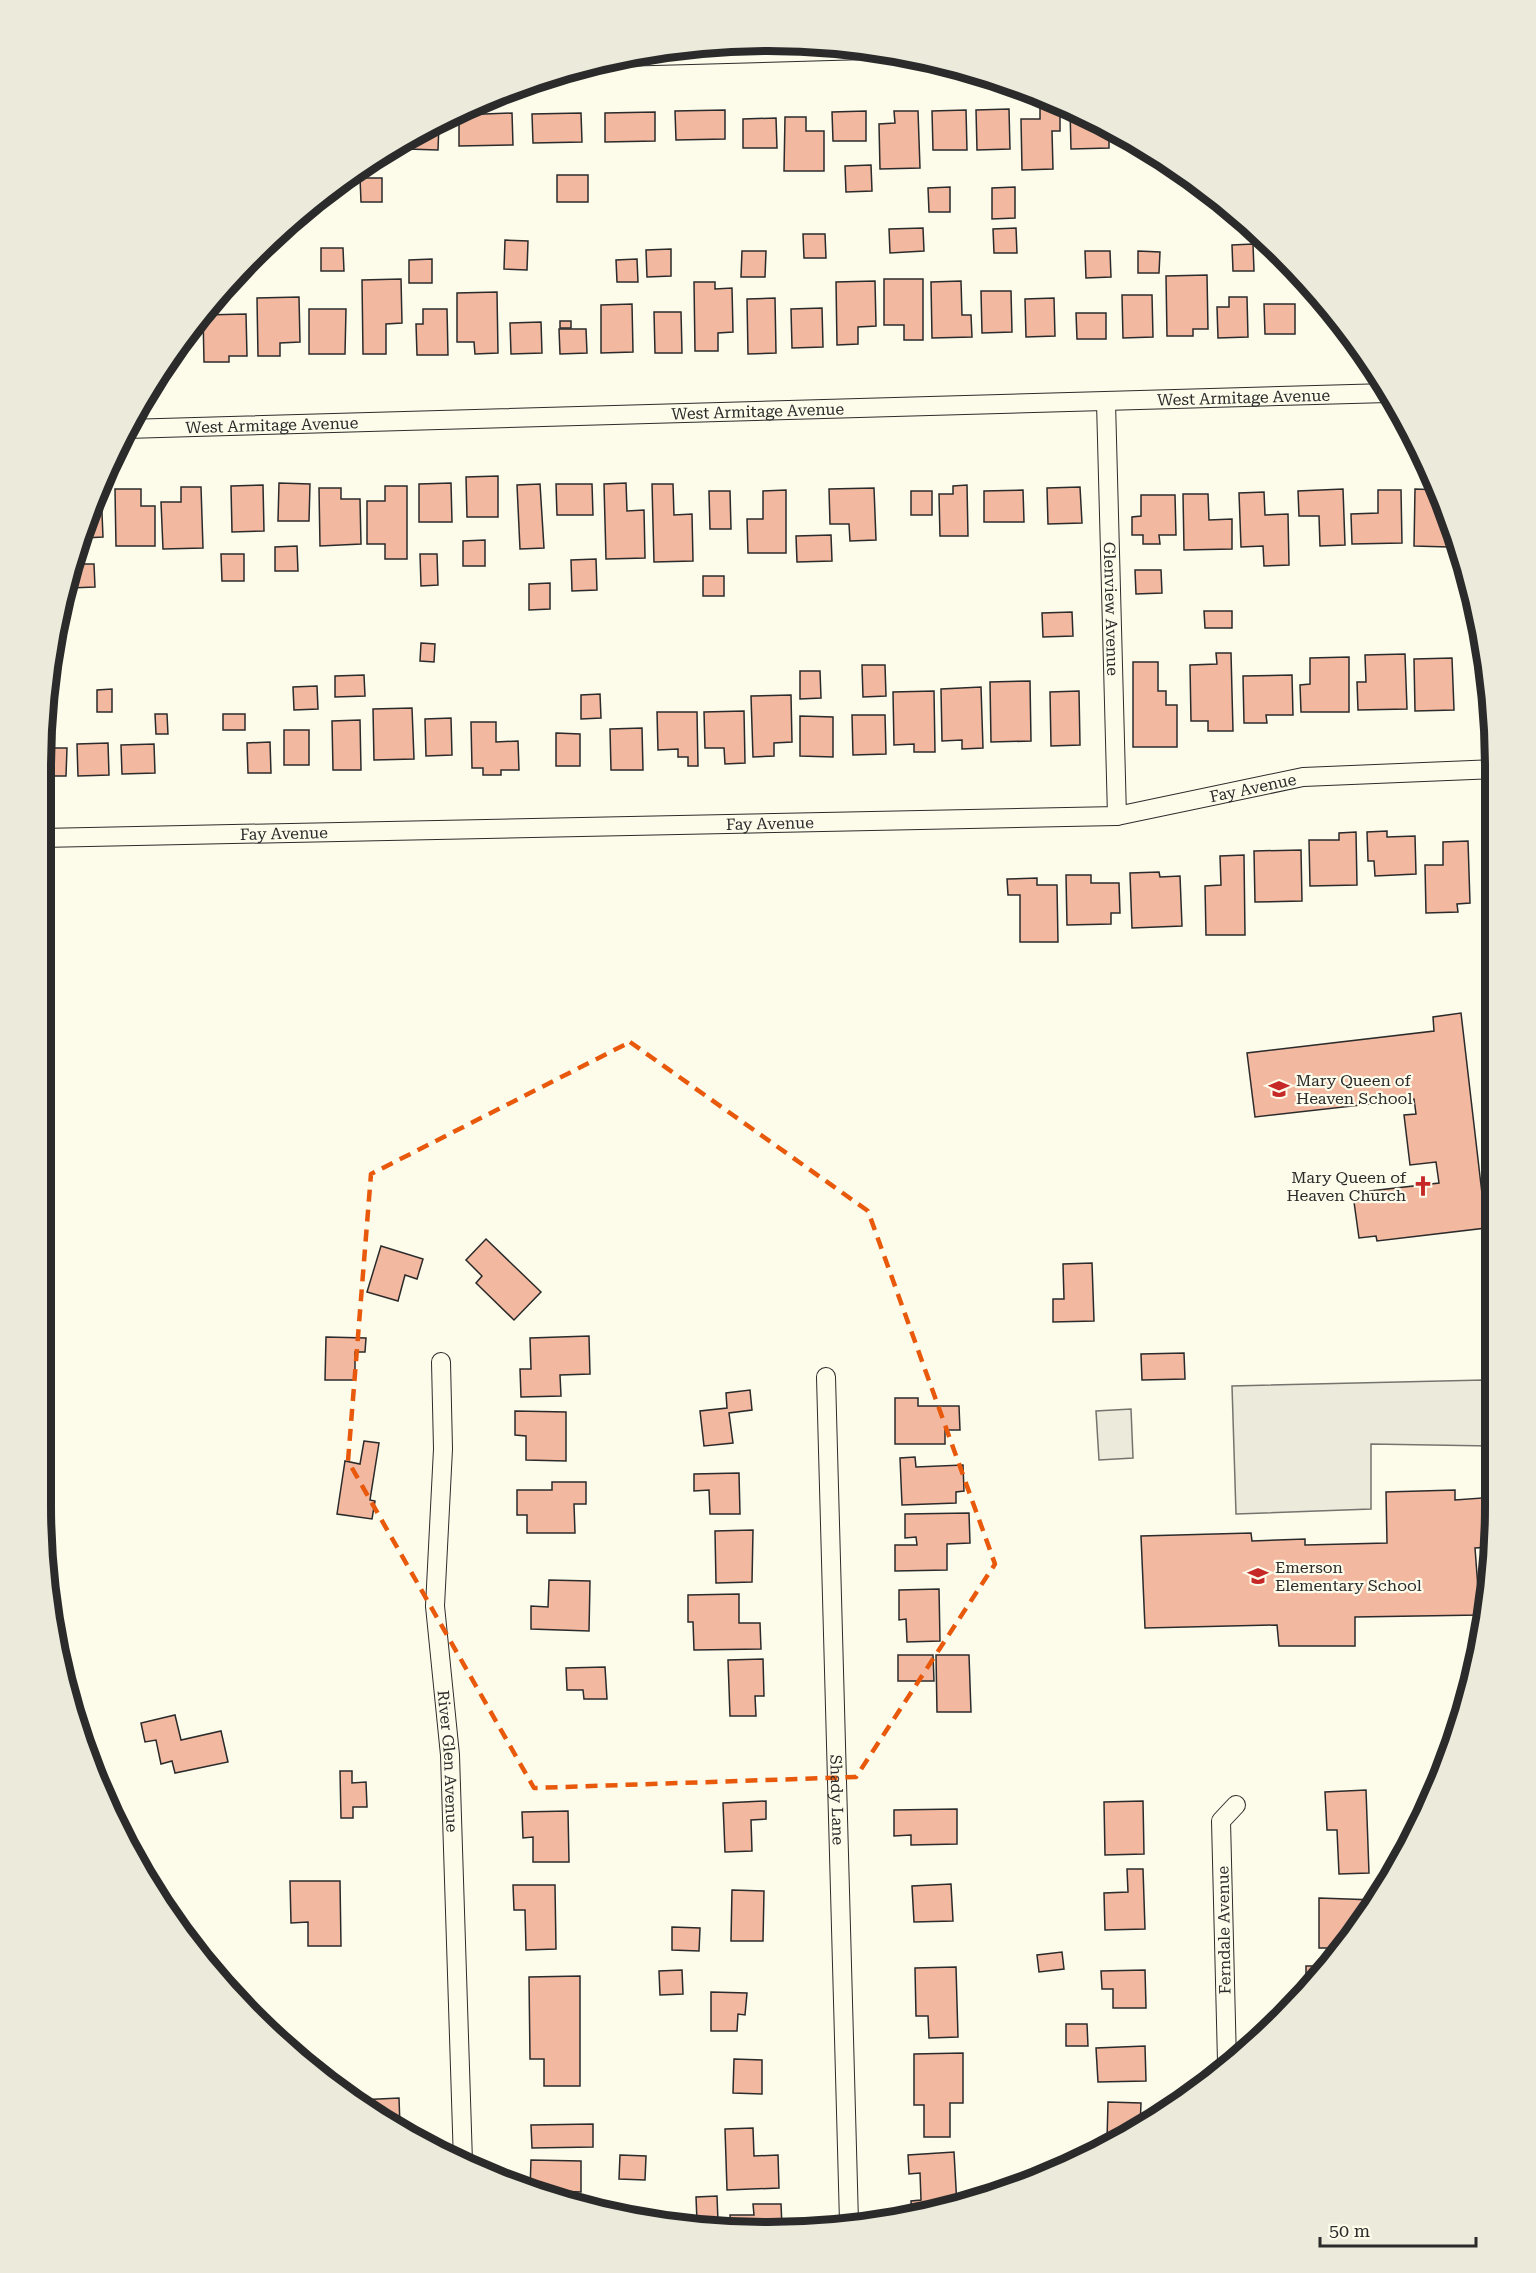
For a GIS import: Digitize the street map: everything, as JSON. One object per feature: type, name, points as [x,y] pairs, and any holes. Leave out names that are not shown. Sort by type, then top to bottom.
[{"type":"street","points":[[702,55],[793,52]]},
{"type":"street","name":"West Armitage Avenue","points":[[137,429],[1379,393]]},
{"type":"street","name":"Glenview Avenue","points":[[1106,402],[1117,816]]},
{"type":"street","name":"Fay Avenue","points":[[51,838],[1117,816],[1303,777],[1485,769]]},
{"type":"street","name":"River Glen Avenue","points":[[441,1362],[443,1449],[435,1606],[450,1755],[463,2153]]},
{"type":"street","name":"Shady Lane","points":[[826,1377],[849,2217]]},
{"type":"street","name":"Ferndale Avenue","points":[[1227,2055],[1221,1821],[1236,1805]]},
{"type":"highlighted area","points":[[630,1042],[868,1211],[995,1564],[856,1777],[534,1788],[348,1461],[371,1174]]},
{"type":"shaded area","points":[[1484,1380],[1485,1446],[1371,1444],[1371,1509],[1236,1514],[1232,1386]]},
{"type":"shaded area","points":[[1131,1409],[1133,1458],[1099,1460],[1096,1411]]},
{"type":"building","points":[[1040,108],[1047,108],[1060,114],[1060,131],[1052,131],[1053,169],[1022,170],[1021,119],[1040,119]]},
{"type":"building","points":[[1009,109],[1010,149],[977,150],[976,110]]},
{"type":"building","points":[[725,110],[725,139],[676,140],[675,111]]},
{"type":"building","points":[[966,110],[967,150],[933,150],[932,111]]},
{"type":"building","points":[[866,111],[866,141],[833,141],[832,112]]},
{"type":"building","points":[[894,111],[918,111],[920,168],[880,169],[879,124],[895,123]]},
{"type":"building","points":[[655,112],[655,141],[605,142],[605,113]]},
{"type":"building","points":[[512,113],[513,145],[459,146],[459,121],[475,114]]},
{"type":"building","points":[[581,113],[582,142],[533,143],[532,114]]},
{"type":"building","points":[[785,117],[806,117],[806,131],[824,131],[824,171],[784,171]]},
{"type":"building","points":[[776,118],[777,148],[743,148],[743,119]]},
{"type":"building","points":[[1070,118],[1109,138],[1109,148],[1071,149]]},
{"type":"building","points":[[439,132],[438,150],[407,149],[410,147]]},
{"type":"building","points":[[871,165],[872,191],[846,192],[845,166]]},
{"type":"building","points":[[557,175],[588,175],[588,202],[557,202]]},
{"type":"building","points":[[382,178],[382,202],[361,202],[360,179]]},
{"type":"building","points":[[950,187],[950,212],[929,212],[928,188]]},
{"type":"building","points":[[1015,187],[1015,218],[992,219],[992,188]]},
{"type":"building","points":[[923,228],[924,251],[890,253],[889,229]]},
{"type":"building","points":[[1016,228],[1017,253],[994,253],[993,229]]},
{"type":"building","points":[[803,234],[825,234],[826,258],[804,258]]},
{"type":"building","points":[[505,240],[528,241],[527,270],[504,269]]},
{"type":"building","points":[[1253,244],[1254,271],[1233,271],[1232,245]]},
{"type":"building","points":[[321,248],[343,248],[344,271],[321,271]]},
{"type":"building","points":[[671,249],[671,276],[647,277],[646,250]]},
{"type":"building","points":[[742,251],[766,251],[765,277],[741,277]]},
{"type":"building","points":[[1085,251],[1110,251],[1111,277],[1086,278]]},
{"type":"building","points":[[1138,251],[1160,252],[1159,273],[1138,273]]},
{"type":"building","points":[[432,259],[432,283],[409,283],[409,260]]},
{"type":"building","points":[[637,259],[638,282],[617,282],[616,260]]},
{"type":"building","points":[[1207,275],[1208,329],[1193,329],[1193,336],[1167,336],[1166,276]]},
{"type":"building","points":[[401,279],[402,323],[386,324],[386,354],[363,354],[362,280]]},
{"type":"building","points":[[884,279],[923,279],[923,340],[904,340],[904,325],[884,325]]},
{"type":"building","points":[[875,281],[876,326],[858,327],[858,344],[837,345],[836,282]]},
{"type":"building","points":[[961,281],[962,315],[971,315],[972,337],[932,338],[931,282]]},
{"type":"building","points":[[694,282],[715,282],[715,289],[732,288],[733,332],[718,333],[718,351],[695,351]]},
{"type":"building","points":[[981,291],[1011,291],[1012,332],[982,333]]},
{"type":"building","points":[[497,292],[498,353],[475,354],[474,342],[457,342],[457,293]]},
{"type":"building","points":[[1122,295],[1152,295],[1153,337],[1123,338]]},
{"type":"building","points":[[299,297],[300,342],[280,343],[280,356],[258,356],[257,298]]},
{"type":"building","points":[[1229,297],[1247,297],[1248,337],[1218,338],[1217,307],[1229,307]]},
{"type":"building","points":[[775,298],[776,353],[748,354],[747,299]]},
{"type":"building","points":[[1054,298],[1055,336],[1026,337],[1025,299]]},
{"type":"building","points":[[632,304],[633,352],[601,353],[601,305]]},
{"type":"building","points":[[1264,304],[1295,304],[1295,334],[1265,334]]},
{"type":"building","points":[[822,308],[823,347],[792,348],[791,309]]},
{"type":"building","points":[[309,309],[346,309],[345,354],[309,354]]},
{"type":"building","points":[[423,309],[447,309],[448,355],[417,355],[416,324],[423,324]]},
{"type":"building","points":[[654,312],[681,312],[682,353],[655,353]]},
{"type":"building","points":[[1076,313],[1106,313],[1106,339],[1077,339]]},
{"type":"building","points":[[246,314],[247,356],[229,356],[229,362],[204,362],[203,327],[213,315]]},
{"type":"building","points":[[560,321],[571,321],[571,328],[560,328]]},
{"type":"building","points":[[541,322],[542,353],[511,354],[510,323]]},
{"type":"building","points":[[559,329],[586,329],[587,353],[560,354]]},
{"type":"building","points":[[498,476],[498,517],[467,517],[466,477]]},
{"type":"building","points":[[279,483],[310,484],[309,521],[278,521]]},
{"type":"building","points":[[451,483],[452,522],[419,522],[419,484]]},
{"type":"building","points":[[626,483],[627,511],[644,510],[645,558],[606,559],[604,484]]},
{"type":"building","points":[[540,484],[544,548],[520,549],[517,485]]},
{"type":"building","points":[[556,484],[592,484],[593,515],[557,515]]},
{"type":"building","points":[[652,484],[673,484],[674,515],[692,514],[693,561],[654,562]]},
{"type":"building","points":[[263,485],[264,531],[232,532],[231,486]]},
{"type":"building","points":[[967,485],[968,536],[940,536],[939,494],[953,494],[953,486]]},
{"type":"building","points":[[385,486],[407,486],[407,559],[385,559],[385,544],[367,544],[367,501],[385,501]]},
{"type":"building","points":[[181,487],[201,487],[203,548],[163,549],[161,502],[181,502]]},
{"type":"building","points":[[1080,487],[1082,523],[1048,524],[1047,488]]},
{"type":"building","points":[[319,488],[341,488],[341,499],[360,499],[361,544],[320,546]]},
{"type":"building","points":[[874,488],[876,540],[850,541],[849,524],[830,524],[829,489]]},
{"type":"building","points":[[115,489],[141,489],[141,506],[155,506],[155,546],[116,546]]},
{"type":"building","points":[[1343,489],[1345,545],[1320,546],[1319,516],[1299,516],[1298,491]]},
{"type":"building","points":[[1415,489],[1428,490],[1449,547],[1414,546]]},
{"type":"building","points":[[786,490],[786,553],[748,553],[747,519],[763,519],[763,491]]},
{"type":"building","points":[[1023,490],[1024,522],[984,522],[984,491]]},
{"type":"building","points":[[1378,490],[1401,490],[1402,543],[1352,544],[1351,514],[1378,513]]},
{"type":"building","points":[[709,491],[730,491],[731,529],[710,529]]},
{"type":"building","points":[[911,491],[932,491],[932,515],[911,515]]},
{"type":"building","points":[[1264,492],[1265,515],[1288,514],[1289,565],[1264,566],[1263,546],[1241,547],[1239,493]]},
{"type":"building","points":[[1183,494],[1208,494],[1209,520],[1232,519],[1232,549],[1184,550]]},
{"type":"building","points":[[1141,495],[1175,495],[1176,535],[1159,535],[1160,544],[1143,544],[1143,535],[1132,535],[1132,517],[1141,516]]},
{"type":"building","points":[[102,505],[103,537],[89,538]]},
{"type":"building","points":[[831,535],[832,561],[797,562],[796,536]]},
{"type":"building","points":[[485,540],[485,566],[463,566],[463,541]]},
{"type":"building","points":[[297,546],[298,571],[275,571],[275,547]]},
{"type":"building","points":[[221,554],[244,554],[244,581],[222,581]]},
{"type":"building","points":[[420,554],[437,554],[438,585],[421,586]]},
{"type":"building","points":[[596,559],[597,590],[572,591],[571,560]]},
{"type":"building","points":[[81,564],[94,564],[95,587],[74,588]]},
{"type":"building","points":[[1135,570],[1161,570],[1162,593],[1136,594]]},
{"type":"building","points":[[703,576],[724,576],[724,596],[703,596]]},
{"type":"building","points":[[550,583],[550,609],[529,610],[529,584]]},
{"type":"building","points":[[1204,611],[1232,611],[1232,628],[1205,628]]},
{"type":"building","points":[[1072,612],[1073,636],[1043,637],[1042,613]]},
{"type":"building","points":[[421,643],[435,644],[434,662],[420,661]]},
{"type":"building","points":[[1216,653],[1231,653],[1233,731],[1208,731],[1208,721],[1191,721],[1190,665],[1217,664]]},
{"type":"building","points":[[1405,654],[1407,709],[1358,710],[1357,682],[1366,682],[1365,655]]},
{"type":"building","points":[[1349,657],[1349,712],[1301,712],[1300,685],[1310,684],[1310,658]]},
{"type":"building","points":[[1452,658],[1454,710],[1415,711],[1414,659]]},
{"type":"building","points":[[1133,662],[1158,662],[1158,691],[1166,691],[1166,705],[1177,705],[1177,747],[1133,747]]},
{"type":"building","points":[[862,665],[885,665],[886,696],[863,697]]},
{"type":"building","points":[[800,671],[820,671],[821,698],[800,699]]},
{"type":"building","points":[[364,675],[365,696],[335,697],[335,676]]},
{"type":"building","points":[[1292,675],[1293,715],[1266,715],[1267,723],[1244,723],[1243,676]]},
{"type":"building","points":[[1030,681],[1031,741],[991,742],[990,682]]},
{"type":"building","points":[[317,686],[318,709],[294,710],[293,687]]},
{"type":"building","points":[[981,687],[983,748],[962,749],[962,740],[942,741],[941,689]]},
{"type":"building","points":[[112,689],[112,712],[97,712],[97,690]]},
{"type":"building","points":[[934,691],[935,752],[914,752],[914,744],[894,745],[893,692]]},
{"type":"building","points":[[1079,691],[1080,745],[1051,746],[1050,692]]},
{"type":"building","points":[[600,694],[601,718],[581,719],[581,695]]},
{"type":"building","points":[[791,695],[792,742],[774,743],[774,756],[753,757],[751,696]]},
{"type":"building","points":[[412,708],[414,759],[374,760],[373,709]]},
{"type":"building","points":[[744,711],[745,763],[725,764],[724,748],[705,748],[704,712]]},
{"type":"building","points":[[657,712],[697,712],[698,766],[688,766],[688,757],[678,757],[678,749],[658,750]]},
{"type":"building","points":[[155,714],[167,714],[168,734],[156,734]]},
{"type":"building","points":[[223,714],[245,714],[245,730],[223,730]]},
{"type":"building","points":[[852,715],[885,715],[886,754],[853,755]]},
{"type":"building","points":[[800,716],[833,717],[833,757],[800,756]]},
{"type":"building","points":[[451,718],[452,755],[426,756],[425,719]]},
{"type":"building","points":[[360,720],[361,770],[333,770],[332,721]]},
{"type":"building","points":[[471,722],[496,722],[496,742],[518,741],[519,770],[501,770],[501,775],[483,775],[483,768],[472,768]]},
{"type":"building","points":[[642,728],[643,770],[611,770],[610,729]]},
{"type":"building","points":[[284,730],[309,730],[309,765],[284,765]]},
{"type":"building","points":[[556,733],[580,734],[580,766],[556,766]]},
{"type":"building","points":[[270,742],[271,773],[248,773],[247,743]]},
{"type":"building","points":[[108,743],[109,775],[78,776],[77,744]]},
{"type":"building","points":[[154,744],[155,773],[122,774],[121,745]]},
{"type":"building","points":[[52,748],[67,748],[66,776],[51,776]]},
{"type":"building","points":[[1387,831],[1387,837],[1415,836],[1416,874],[1375,876],[1374,861],[1368,861],[1367,832]]},
{"type":"building","points":[[1356,832],[1357,885],[1310,886],[1309,840],[1339,840],[1339,833]]},
{"type":"building","points":[[1468,841],[1470,903],[1457,904],[1458,912],[1426,913],[1425,865],[1443,865],[1443,842]]},
{"type":"building","points":[[1301,850],[1302,901],[1255,902],[1254,851]]},
{"type":"building","points":[[1244,855],[1245,935],[1206,935],[1205,886],[1221,885],[1220,856]]},
{"type":"building","points":[[1159,872],[1160,877],[1180,876],[1182,926],[1132,928],[1130,873]]},
{"type":"building","points":[[1066,875],[1091,875],[1091,883],[1119,883],[1120,913],[1111,913],[1111,924],[1067,925]]},
{"type":"building","points":[[1037,878],[1037,885],[1057,885],[1058,942],[1020,942],[1020,895],[1008,895],[1007,879]]},
{"type":"building","points":[[1461,1013],[1485,1228],[1377,1241],[1376,1236],[1359,1238],[1354,1202],[1371,1200],[1370,1191],[1439,1183],[1436,1162],[1410,1165],[1404,1115],[1416,1114],[1414,1099],[1255,1117],[1247,1053],[1434,1031],[1433,1017]]},
{"type":"building","points":[[486,1239],[541,1292],[514,1320],[476,1283],[482,1276],[466,1260]]},
{"type":"building","points":[[381,1246],[423,1259],[417,1279],[405,1275],[398,1301],[367,1292]]},
{"type":"building","points":[[1092,1263],[1094,1321],[1053,1322],[1053,1299],[1064,1299],[1063,1264]]},
{"type":"building","points":[[589,1336],[590,1374],[560,1375],[561,1396],[521,1397],[520,1369],[531,1369],[530,1338]]},
{"type":"building","points":[[326,1337],[366,1338],[365,1352],[355,1352],[355,1380],[325,1380]]},
{"type":"building","points":[[1184,1353],[1185,1379],[1142,1380],[1141,1354]]},
{"type":"building","points":[[750,1390],[752,1410],[729,1413],[733,1443],[704,1446],[700,1411],[727,1408],[726,1393]]},
{"type":"building","points":[[895,1398],[918,1398],[918,1406],[959,1406],[960,1430],[945,1430],[945,1444],[895,1444]]},
{"type":"building","points":[[515,1411],[566,1412],[566,1461],[526,1460],[526,1436],[515,1435]]},
{"type":"building","points":[[364,1441],[379,1443],[370,1500],[375,1501],[372,1519],[337,1514],[345,1461],[360,1464]]},
{"type":"building","points":[[915,1457],[916,1467],[963,1465],[964,1491],[956,1492],[956,1503],[902,1505],[900,1458]]},
{"type":"building","points":[[739,1473],[740,1514],[710,1514],[709,1490],[694,1491],[694,1474]]},
{"type":"building","points":[[552,1482],[586,1482],[586,1504],[574,1504],[575,1533],[527,1533],[527,1515],[517,1515],[517,1490],[552,1490]]},
{"type":"building","points":[[1455,1490],[1455,1500],[1485,1498],[1483,1547],[1475,1548],[1479,1600],[1476,1615],[1355,1617],[1355,1646],[1279,1646],[1277,1625],[1145,1628],[1141,1536],[1251,1533],[1252,1541],[1305,1539],[1305,1545],[1387,1543],[1386,1492]]},
{"type":"building","points":[[969,1513],[970,1543],[947,1544],[947,1570],[895,1571],[895,1545],[917,1545],[916,1537],[905,1538],[905,1514]]},
{"type":"building","points":[[753,1530],[752,1582],[716,1583],[715,1531]]},
{"type":"building","points":[[549,1580],[590,1581],[589,1631],[531,1629],[531,1606],[548,1607]]},
{"type":"building","points":[[939,1589],[940,1641],[907,1642],[906,1619],[899,1620],[899,1590]]},
{"type":"building","points":[[739,1594],[739,1623],[760,1623],[761,1649],[694,1650],[693,1622],[688,1622],[688,1595]]},
{"type":"building","points":[[898,1655],[933,1655],[934,1681],[898,1681]]},
{"type":"building","points":[[936,1655],[969,1655],[971,1712],[937,1712]]},
{"type":"building","points":[[763,1659],[764,1696],[755,1696],[756,1716],[730,1716],[728,1660]]},
{"type":"building","points":[[605,1667],[607,1699],[584,1699],[583,1690],[567,1690],[566,1668]]},
{"type":"building","points":[[175,1715],[181,1740],[221,1731],[228,1762],[175,1773],[172,1761],[161,1764],[156,1740],[145,1742],[141,1723]]},
{"type":"building","points":[[340,1771],[352,1771],[352,1783],[366,1782],[367,1807],[353,1807],[353,1818],[341,1818]]},
{"type":"building","points":[[1366,1790],[1369,1873],[1339,1874],[1337,1830],[1327,1830],[1325,1792]]},
{"type":"building","points":[[766,1801],[766,1819],[751,1820],[752,1851],[725,1852],[723,1803]]},
{"type":"building","points":[[1143,1801],[1144,1854],[1105,1855],[1104,1802]]},
{"type":"building","points":[[957,1809],[957,1844],[911,1845],[911,1835],[894,1836],[894,1810]]},
{"type":"building","points":[[568,1811],[569,1862],[533,1862],[533,1837],[523,1838],[522,1812]]},
{"type":"building","points":[[1127,1869],[1143,1869],[1145,1929],[1105,1930],[1104,1893],[1128,1892]]},
{"type":"building","points":[[290,1881],[340,1881],[341,1946],[308,1946],[308,1922],[291,1923]]},
{"type":"building","points":[[951,1884],[953,1921],[914,1922],[912,1886]]},
{"type":"building","points":[[513,1885],[555,1885],[556,1949],[526,1950],[525,1910],[514,1910]]},
{"type":"building","points":[[732,1890],[764,1891],[763,1941],[731,1941]]},
{"type":"building","points":[[1319,1898],[1366,1900],[1331,1948],[1319,1948]]},
{"type":"building","points":[[672,1927],[700,1928],[699,1951],[672,1950]]},
{"type":"building","points":[[1062,1952],[1064,1969],[1039,1972],[1037,1955]]},
{"type":"building","points":[[1306,1966],[1317,1966],[1307,1978]]},
{"type":"building","points":[[956,1967],[958,2037],[929,2038],[928,2016],[916,2016],[915,1968]]},
{"type":"building","points":[[682,1970],[683,1994],[660,1995],[659,1971]]},
{"type":"building","points":[[1145,1970],[1146,2008],[1113,2008],[1113,1989],[1102,1989],[1101,1971]]},
{"type":"building","points":[[580,1976],[580,2086],[544,2086],[544,2059],[530,2059],[529,1977]]},
{"type":"building","points":[[711,1992],[747,1993],[745,2015],[738,2014],[737,2031],[711,2031]]},
{"type":"building","points":[[1066,2024],[1087,2024],[1088,2046],[1066,2046]]},
{"type":"building","points":[[1145,2046],[1146,2081],[1098,2082],[1096,2048]]},
{"type":"building","points":[[963,2053],[963,2103],[950,2103],[950,2137],[924,2137],[924,2105],[914,2105],[914,2054]]},
{"type":"building","points":[[734,2059],[762,2060],[762,2094],[733,2093]]},
{"type":"building","points":[[399,2098],[400,2120],[370,2101],[368,2100]]},
{"type":"building","points":[[1108,2102],[1141,2103],[1140,2117],[1107,2136]]},
{"type":"building","points":[[593,2124],[593,2147],[532,2148],[531,2125]]},
{"type":"building","points":[[753,2128],[754,2156],[778,2155],[779,2188],[727,2190],[725,2129]]},
{"type":"building","points":[[954,2152],[957,2197],[911,2207],[911,2201],[921,2200],[920,2173],[909,2174],[908,2155]]},
{"type":"building","points":[[620,2155],[646,2156],[645,2180],[619,2179]]},
{"type":"building","points":[[531,2160],[581,2161],[581,2192],[561,2191],[530,2181]]},
{"type":"building","points":[[717,2196],[718,2220],[697,2218],[696,2197]]},
{"type":"building","points":[[753,2204],[781,2204],[782,2221],[730,2220],[730,2215],[754,2215]]},
{"type":"place","name":"Mary Queen of Heaven School","points":[[1279,1089]]},
{"type":"place","name":"Mary Queen of Heaven Church","points":[[1423,1186]]},
{"type":"place","name":"Emerson Elementary School","points":[[1258,1576]]}]
